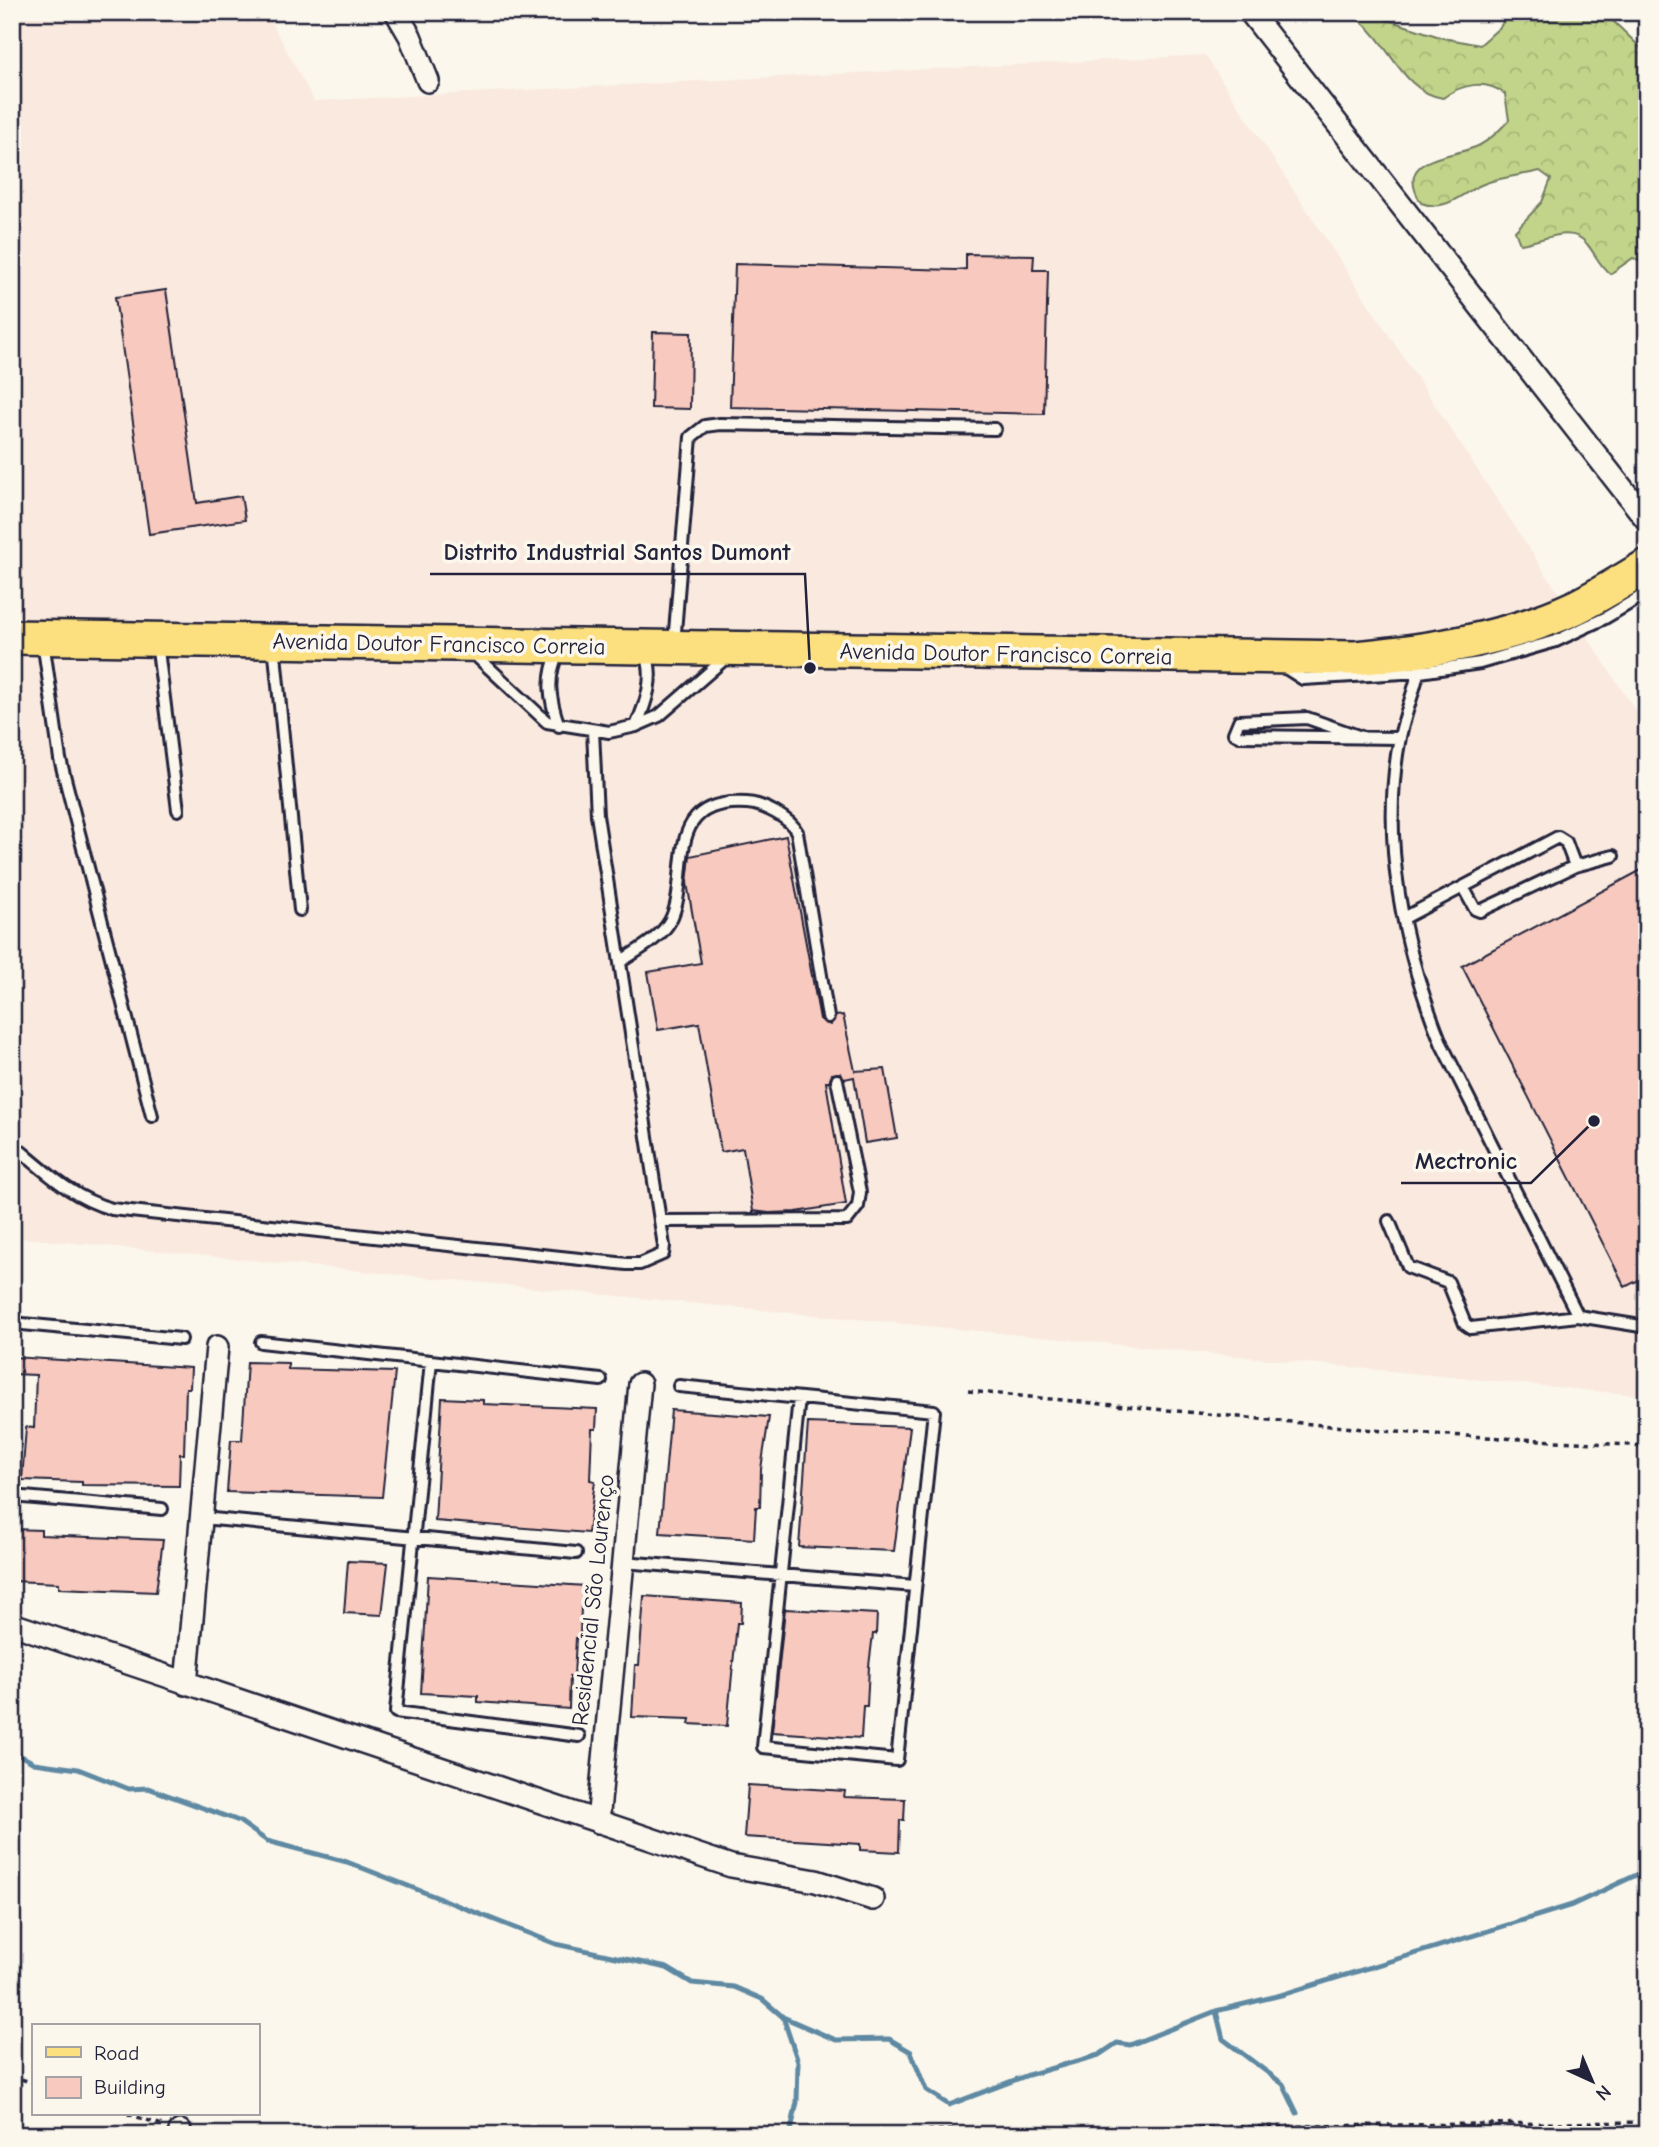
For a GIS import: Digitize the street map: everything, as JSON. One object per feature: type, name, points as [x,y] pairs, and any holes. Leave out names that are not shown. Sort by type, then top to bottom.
[{"type":"main road","name":"Avenida Doutor Francisco Correia","points":[[28,638],[1344,658],[1421,662],[1576,607],[1647,566]]},
{"type":"street","points":[[396,12],[410,36],[428,81]]},
{"type":"street","points":[[1250,12],[1647,520]]},
{"type":"street","points":[[186,1684],[217,1347]]},
{"type":"street","name":"Residencial São Lourenço","points":[[598,1822],[640,1384]]},
{"type":"street","points":[[12,1624],[732,1866],[816,1881],[873,1899]]},
{"type":"lane","points":[[636,726],[646,704],[650,682],[648,658],[658,648],[691,437],[698,430],[720,424],[995,429]]},
{"type":"lane","points":[[1578,1317],[1441,1045],[1409,953],[1393,850],[1400,738],[1421,662],[1480,663],[1544,645],[1605,618],[1647,593]]},
{"type":"lane","points":[[28,638],[152,1116]]},
{"type":"lane","points":[[157,639],[178,810]]},
{"type":"lane","points":[[274,641],[300,910]]},
{"type":"lane","points":[[465,646],[547,722],[609,732],[636,726],[659,716],[735,650]]},
{"type":"lane","points":[[559,726],[549,691],[552,663],[560,647]]},
{"type":"lane","points":[[1364,738],[1307,718],[1239,721],[1234,733],[1239,736],[1364,738],[1400,738]]},
{"type":"lane","points":[[12,1144],[72,1194],[112,1209],[627,1264],[640,1264],[663,1254],[661,1221],[597,815],[593,731]]},
{"type":"lane","points":[[620,962],[668,924],[674,911],[684,838],[701,815],[722,803],[751,803],[768,808],[797,832],[828,1017]]},
{"type":"lane","points":[[1404,918],[1558,837],[1566,842],[1575,866]]},
{"type":"lane","points":[[1464,887],[1475,909],[1480,911],[1575,866],[1613,856]]},
{"type":"lane","points":[[661,1221],[847,1220],[854,1214],[860,1192],[837,1080]]},
{"type":"lane","points":[[1389,1221],[1408,1267],[1448,1282],[1465,1324],[1471,1328],[1578,1317],[1647,1327]]},
{"type":"lane","points":[[12,1323],[181,1339]]},
{"type":"lane","points":[[261,1342],[601,1380]]},
{"type":"lane","points":[[430,1361],[396,1712],[579,1735]]},
{"type":"lane","points":[[679,1386],[934,1411],[897,1760],[763,1747],[799,1398]]},
{"type":"lane","points":[[12,1496],[162,1508]]},
{"type":"lane","points":[[202,1518],[576,1553]]},
{"type":"lane","points":[[623,1562],[915,1586]]},
{"type":"path","points":[[968,1391],[1395,1432],[1647,1446]]},
{"type":"path","points":[[12,2076],[32,2083]]},
{"type":"path","points":[[838,2135],[898,2131],[1647,2122]]},
{"type":"path","points":[[1254,2127],[1254,2135]]},
{"type":"shaded area","points":[[12,12],[266,12],[314,101],[1205,55],[1647,728],[1647,1396],[12,1237]]},
{"type":"green space","points":[[1337,12],[1374,12],[1382,18],[1443,38],[1480,45],[1500,27],[1509,12],[1604,12],[1647,54],[1647,264],[1633,258],[1610,274],[1587,244],[1573,235],[1556,235],[1520,244],[1515,231],[1542,202],[1551,179],[1540,171],[1486,183],[1447,203],[1421,203],[1414,187],[1414,175],[1420,167],[1429,161],[1469,150],[1492,137],[1509,120],[1505,94],[1481,85],[1457,89],[1443,98],[1426,92],[1400,69],[1367,27],[1353,17]]},
{"type":"building","points":[[966,254],[1034,255],[1033,270],[1048,270],[1044,414],[730,407],[735,264],[956,270],[966,269]]},
{"type":"building","points":[[166,290],[197,503],[241,496],[245,520],[149,534],[115,297]]},
{"type":"building","points":[[653,332],[691,333],[690,409],[651,408]]},
{"type":"building","points":[[786,836],[820,1019],[830,1025],[836,1016],[843,1015],[855,1071],[885,1069],[897,1138],[865,1143],[854,1077],[845,1079],[840,1073],[832,1074],[829,1082],[826,1082],[846,1204],[796,1212],[769,1213],[753,1211],[743,1148],[721,1152],[699,1023],[658,1030],[648,972],[701,963],[687,883],[690,856]]},
{"type":"building","points":[[1647,867],[1647,1276],[1625,1287],[1462,966]]},
{"type":"building","points":[[12,1357],[191,1368],[190,1388],[186,1388],[184,1454],[180,1454],[179,1486],[82,1485],[82,1482],[22,1480],[26,1427],[34,1428],[36,1375],[12,1374]]},
{"type":"building","points":[[247,1362],[288,1363],[288,1369],[395,1372],[382,1497],[227,1492],[231,1440],[242,1440]]},
{"type":"building","points":[[442,1398],[483,1400],[483,1404],[597,1409],[596,1429],[592,1429],[590,1480],[595,1481],[588,1533],[435,1521]]},
{"type":"building","points":[[671,1410],[769,1417],[754,1539],[660,1533]]},
{"type":"building","points":[[808,1423],[910,1427],[894,1551],[799,1547]]},
{"type":"building","points":[[12,1529],[41,1530],[41,1535],[163,1540],[156,1592],[59,1588],[59,1583],[12,1581]]},
{"type":"building","points":[[348,1561],[388,1563],[382,1615],[344,1613]]},
{"type":"building","points":[[428,1576],[586,1586],[586,1607],[581,1606],[580,1638],[576,1638],[574,1677],[570,1676],[569,1709],[478,1702],[478,1696],[421,1693]]},
{"type":"building","points":[[644,1596],[742,1603],[741,1623],[737,1623],[727,1726],[689,1724],[690,1719],[632,1717],[635,1665],[639,1665]]},
{"type":"building","points":[[785,1609],[877,1614],[869,1666],[867,1706],[863,1706],[861,1738],[772,1732]]},
{"type":"building","points":[[748,1785],[845,1791],[844,1797],[905,1799],[904,1820],[900,1820],[899,1852],[860,1850],[860,1844],[744,1837]]},
{"type":"waterway","points":[[12,1751],[34,1763],[78,1769],[129,1789],[148,1788],[239,1821],[267,1841],[347,1862],[556,1944],[667,1968],[692,1983],[734,1987],[762,1999],[783,2017],[836,2040],[889,2039],[911,2052],[926,2090],[949,2105],[1028,2075],[1099,2055],[1117,2043],[1130,2045],[1216,2011],[1281,1995],[1572,1905],[1647,1870]]},
{"type":"waterway","points":[[1216,2011],[1223,2039],[1283,2084],[1297,2113]]},
{"type":"waterway","points":[[783,2017],[798,2062],[797,2102],[790,2135]]},
{"type":"place","name":"Distrito Industrial Santos Dumont","points":[[810,668]]},
{"type":"place","name":"Mectronic","points":[[1594,1121]]}]
